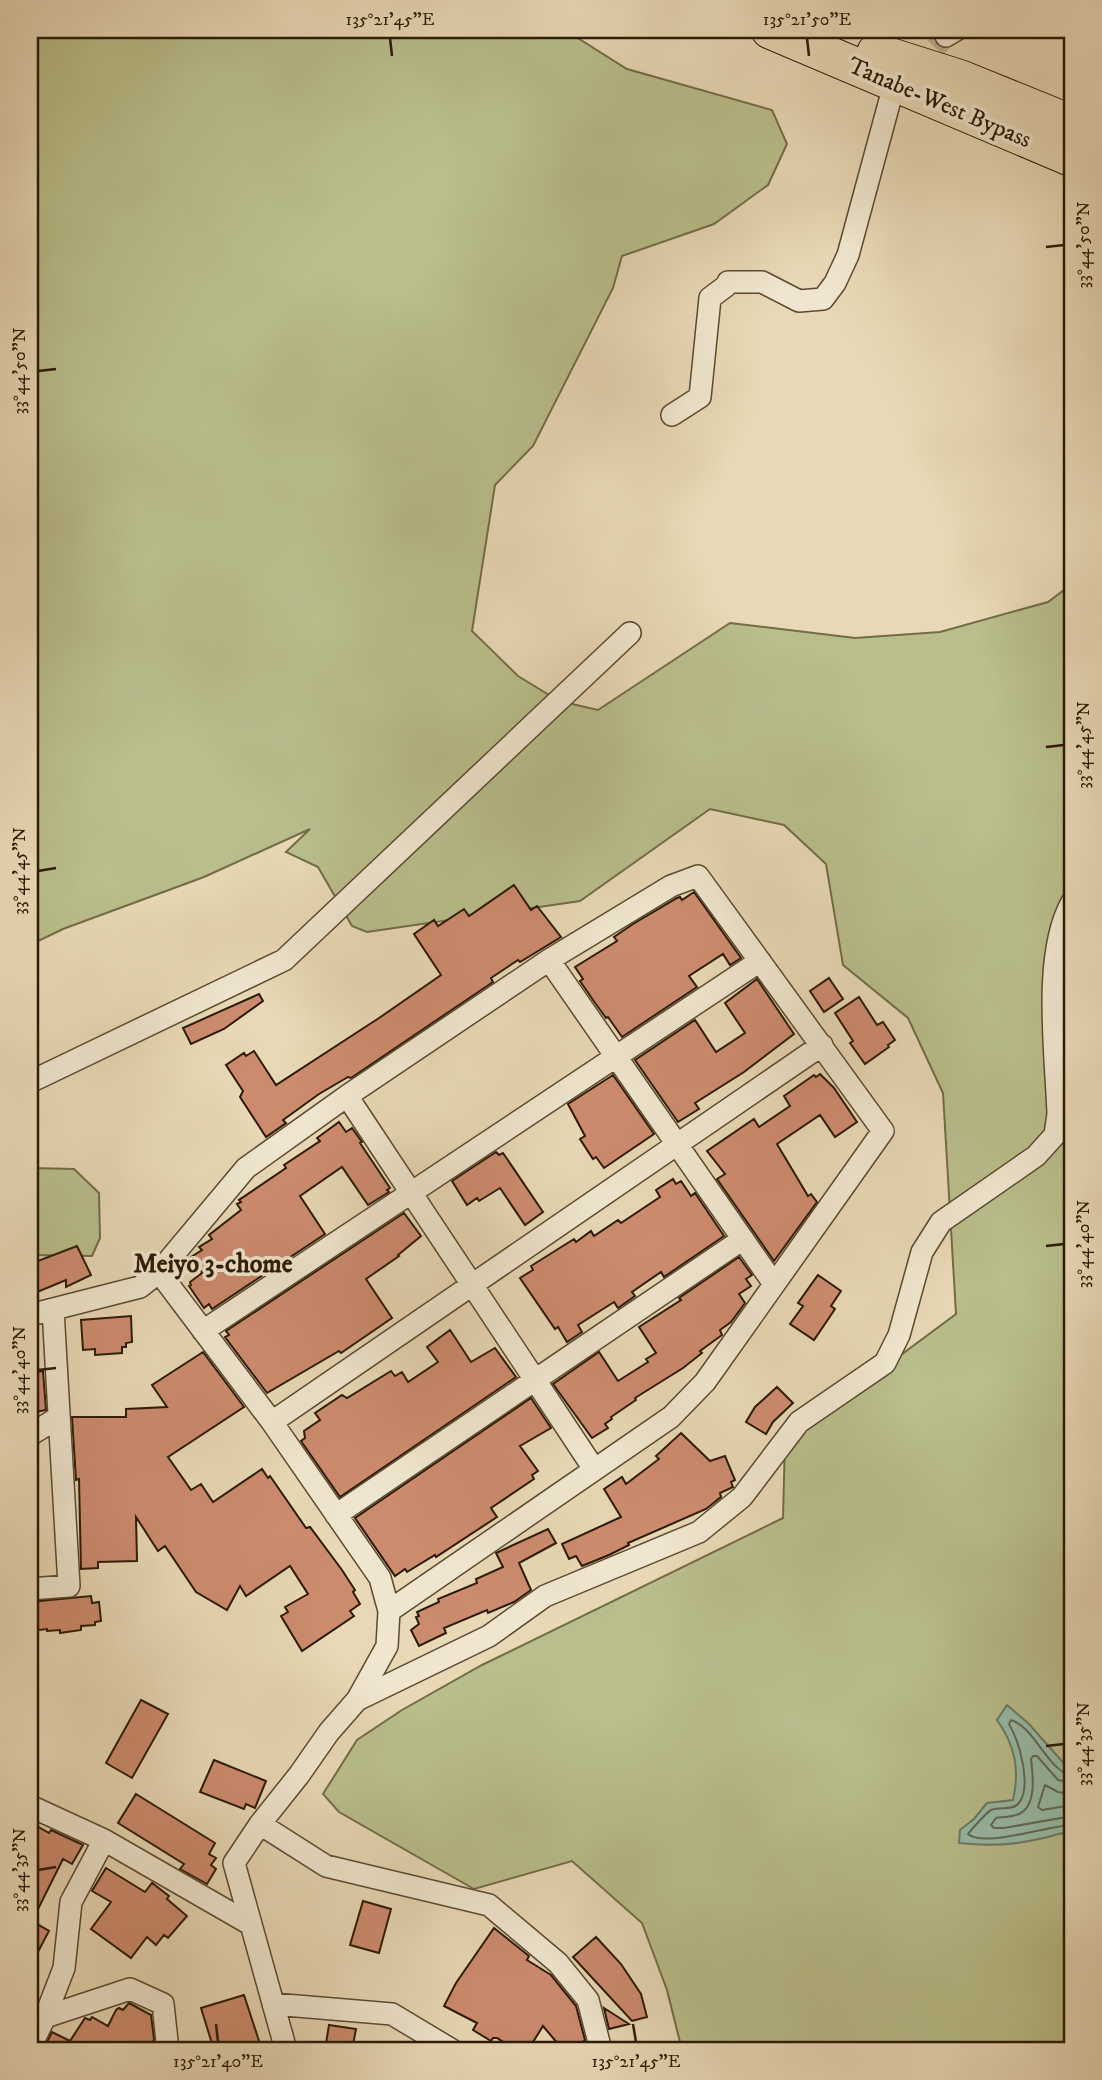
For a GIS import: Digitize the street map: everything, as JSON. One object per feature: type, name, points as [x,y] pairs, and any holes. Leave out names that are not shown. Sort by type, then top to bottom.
[{"type":"highway","name":"Tanabe-West Bypass","points":[[770,30],[1072,158]]},
{"type":"highway","name":"Tanabe-West Bypass","points":[[809,30],[961,79],[1072,124]]},
{"type":"street","points":[[672,415],[699,397],[710,299],[728,282],[762,282],[799,302],[823,299],[835,283],[848,255],[890,100]]},
{"type":"street","points":[[30,1082],[284,960],[630,633]]},
{"type":"street","points":[[30,1315],[140,1287],[159,1272],[246,1168],[347,1096],[549,960],[671,886],[698,876],[883,1131],[705,1382],[671,1417],[389,1611]]},
{"type":"street","points":[[357,1700],[489,1636],[545,1596],[699,1531],[742,1497],[799,1422],[886,1363],[899,1335],[922,1252],[941,1222],[1036,1156],[1055,1135],[1058,1114],[1053,971],[1065,916],[1072,902]]},
{"type":"street","points":[[549,960],[774,1284]]},
{"type":"street","points":[[203,1331],[760,961]]},
{"type":"street","points":[[272,1422],[822,1045]]},
{"type":"street","points":[[347,1096],[594,1469]]},
{"type":"street","points":[[336,1515],[743,1240]]},
{"type":"street","points":[[159,1272],[272,1422],[380,1578],[389,1611],[387,1646],[357,1700],[329,1732],[234,1863],[286,2050]]},
{"type":"street","points":[[30,1589],[69,1586],[53,1310]]},
{"type":"street","points":[[30,1434],[59,1417]]},
{"type":"street","points":[[30,1806],[104,1840],[250,1924]]},
{"type":"street","points":[[260,1824],[326,1866],[489,1905],[558,1963],[588,2000],[601,2050]]},
{"type":"street","points":[[30,2048],[64,1968],[71,1902],[104,1840]]},
{"type":"street","points":[[45,2017],[130,1989],[163,2004],[167,2041],[163,2050]]},
{"type":"street","points":[[272,2004],[393,2014],[452,2050]]},
{"type":"shaded area","points":[[30,30],[565,30],[627,69],[772,110],[787,144],[768,185],[714,224],[622,256],[613,288],[533,446],[495,485],[472,631],[518,676],[559,701],[598,710],[730,623],[855,638],[940,632],[1048,602],[1072,584],[1072,2050],[682,2050],[667,1990],[642,1923],[572,1861],[474,1889],[339,1812],[323,1794],[357,1740],[402,1710],[482,1665],[783,1518],[785,1441],[956,1314],[943,1093],[908,1018],[843,965],[826,864],[784,825],[710,809],[580,901],[367,932],[352,926],[318,867],[286,852],[310,829],[204,877],[63,929],[30,945]]},
{"type":"shaded area","points":[[30,1168],[74,1169],[99,1193],[100,1238],[92,1256],[30,1255]]},
{"type":"water","points":[[1007,1705],[1029,1724],[1067,1767],[1072,1768],[1072,1832],[1010,1844],[959,1843],[960,1830],[974,1819],[987,1803],[1013,1800],[1016,1768],[1012,1748],[997,1720]]},
{"type":"building","points":[[514,885],[531,910],[537,906],[561,937],[520,962],[518,960],[491,978],[493,982],[351,1078],[348,1077],[319,1094],[283,1120],[286,1123],[266,1137],[240,1097],[243,1091],[226,1065],[244,1053],[246,1056],[254,1051],[276,1085],[441,975],[414,934],[434,920],[438,926],[464,909],[469,916]]},
{"type":"building","points":[[694,892],[741,958],[730,965],[723,954],[689,976],[697,987],[622,1037],[580,981],[583,979],[575,967],[617,941],[614,937],[633,924],[677,898],[682,900]]},
{"type":"building","points":[[829,978],[843,999],[824,1012],[810,991]]},
{"type":"building","points":[[757,979],[794,1034],[744,1072],[695,1103],[699,1109],[678,1122],[635,1060],[695,1020],[716,1052],[745,1033],[725,1003]]},
{"type":"building","points":[[259,994],[263,1001],[224,1029],[191,1044],[183,1028]]},
{"type":"building","points":[[859,997],[877,1025],[883,1022],[895,1040],[865,1064],[850,1043],[853,1041],[835,1013]]},
{"type":"building","points":[[820,1074],[834,1088],[857,1122],[835,1137],[820,1115],[777,1144],[808,1196],[811,1194],[817,1202],[774,1261],[717,1179],[725,1174],[707,1151],[754,1119],[759,1127],[790,1106],[784,1096],[814,1075],[816,1077]]},
{"type":"building","points":[[613,1075],[654,1134],[604,1168],[596,1157],[593,1159],[580,1139],[585,1136],[568,1104]]},
{"type":"building","points":[[339,1122],[346,1132],[352,1128],[362,1142],[360,1143],[390,1188],[387,1190],[389,1192],[368,1205],[342,1167],[300,1196],[325,1234],[212,1309],[209,1304],[204,1308],[189,1286],[190,1282],[202,1273],[191,1257],[202,1250],[199,1247],[212,1239],[209,1235],[241,1210],[237,1204],[241,1202],[239,1200],[286,1168],[284,1165],[320,1141],[317,1138]]},
{"type":"building","points":[[496,1152],[499,1155],[503,1153],[543,1212],[525,1225],[500,1188],[467,1205],[452,1181]]},
{"type":"building","points":[[673,1179],[676,1184],[681,1181],[691,1196],[695,1193],[724,1236],[664,1277],[661,1272],[632,1292],[635,1296],[618,1308],[614,1302],[578,1325],[582,1332],[567,1342],[520,1278],[533,1270],[531,1266],[574,1239],[576,1242],[591,1231],[594,1236],[618,1220],[621,1223],[660,1197],[656,1190]]},
{"type":"building","points":[[404,1213],[421,1236],[399,1256],[366,1279],[392,1318],[341,1353],[339,1351],[267,1393],[225,1337],[229,1335],[226,1331]]},
{"type":"building","points":[[77,1246],[91,1275],[66,1287],[66,1280],[30,1295],[30,1264]]},
{"type":"building","points":[[739,1257],[752,1275],[746,1279],[751,1286],[739,1294],[745,1303],[731,1322],[720,1330],[722,1335],[683,1368],[635,1398],[636,1400],[611,1417],[605,1424],[608,1428],[592,1438],[553,1384],[599,1352],[618,1381],[648,1362],[646,1359],[656,1353],[639,1327]]},
{"type":"building","points":[[818,1275],[841,1291],[831,1306],[835,1309],[814,1340],[790,1324],[803,1306],[798,1303]]},
{"type":"building","points":[[131,1316],[132,1342],[122,1347],[122,1353],[95,1355],[95,1349],[83,1350],[81,1320]]},
{"type":"building","points":[[450,1330],[471,1362],[495,1348],[516,1377],[340,1497],[301,1441],[305,1438],[304,1431],[320,1420],[315,1413],[342,1395],[347,1398],[391,1371],[395,1376],[402,1372],[408,1382],[438,1362],[427,1347]]},
{"type":"building","points":[[203,1352],[244,1407],[168,1457],[191,1490],[201,1484],[213,1502],[262,1469],[268,1478],[270,1476],[306,1528],[310,1527],[342,1570],[355,1590],[353,1592],[360,1604],[350,1611],[354,1616],[302,1651],[281,1616],[288,1612],[285,1607],[308,1594],[290,1566],[246,1596],[240,1586],[227,1610],[196,1592],[165,1546],[158,1551],[136,1517],[137,1561],[98,1562],[98,1568],[81,1569],[79,1479],[76,1480],[72,1417],[126,1417],[126,1409],[167,1407],[152,1385]]},
{"type":"building","points":[[43,1371],[46,1410],[30,1413],[30,1373]]},
{"type":"building","points":[[777,1387],[793,1403],[773,1422],[766,1434],[746,1422],[755,1407]]},
{"type":"building","points":[[531,1398],[551,1428],[520,1446],[538,1471],[532,1475],[534,1479],[491,1508],[497,1517],[436,1557],[435,1555],[395,1576],[355,1518]]},
{"type":"building","points":[[681,1433],[710,1461],[725,1456],[735,1480],[731,1482],[733,1487],[720,1493],[721,1497],[706,1509],[628,1543],[629,1545],[609,1555],[582,1566],[576,1556],[569,1559],[562,1544],[621,1517],[604,1489],[622,1477],[626,1484],[659,1459],[656,1456]]},
{"type":"building","points":[[548,1529],[556,1543],[519,1563],[531,1590],[514,1602],[444,1628],[446,1633],[419,1646],[411,1630],[419,1624],[417,1612],[439,1602],[438,1599],[477,1583],[476,1579],[503,1567],[496,1553]]},
{"type":"building","points":[[91,1596],[92,1603],[99,1602],[101,1621],[95,1622],[95,1625],[81,1626],[81,1630],[60,1633],[60,1630],[47,1629],[30,1631],[30,1602]]},
{"type":"building","points":[[141,1700],[168,1714],[132,1778],[106,1763]]},
{"type":"building","points":[[214,1760],[266,1781],[255,1808],[246,1804],[244,1809],[200,1792]]},
{"type":"building","points":[[136,1794],[215,1843],[209,1854],[216,1858],[211,1865],[216,1869],[207,1884],[180,1869],[184,1864],[118,1823]]},
{"type":"building","points":[[30,1822],[49,1833],[51,1830],[83,1845],[72,1864],[63,1859],[32,1921],[49,1931],[30,1967]]},
{"type":"building","points":[[106,1868],[145,1892],[152,1883],[169,1896],[167,1899],[187,1916],[168,1938],[164,1935],[156,1945],[147,1937],[131,1958],[91,1929],[111,1902],[92,1891]]},
{"type":"building","points":[[363,1901],[391,1909],[379,1953],[350,1945]]},
{"type":"building","points":[[494,1928],[529,1956],[527,1960],[551,1975],[576,2006],[585,2040],[573,2050],[563,2050],[543,2026],[528,2050],[516,2050],[497,2038],[491,2041],[473,2030],[477,2023],[444,2006],[456,1983]]},
{"type":"building","points":[[596,1937],[621,1964],[641,1994],[647,2017],[632,2021],[573,1957]]},
{"type":"building","points":[[244,1995],[262,2050],[214,2050],[201,2008]]},
{"type":"building","points":[[129,2003],[151,2015],[154,2039],[150,2050],[43,2050],[52,2032],[70,2041],[85,2018],[90,2020],[92,2017],[108,2026],[116,2010],[123,2010]]},
{"type":"building","points":[[604,2008],[629,2024],[609,2029]]},
{"type":"building","points":[[329,2025],[356,2029],[352,2050],[325,2050]]},
{"type":"tunnel","points":[[915,71],[946,36]]},
{"type":"district","name":"Meiyo 3-chome","points":[[213,1263]]}]
